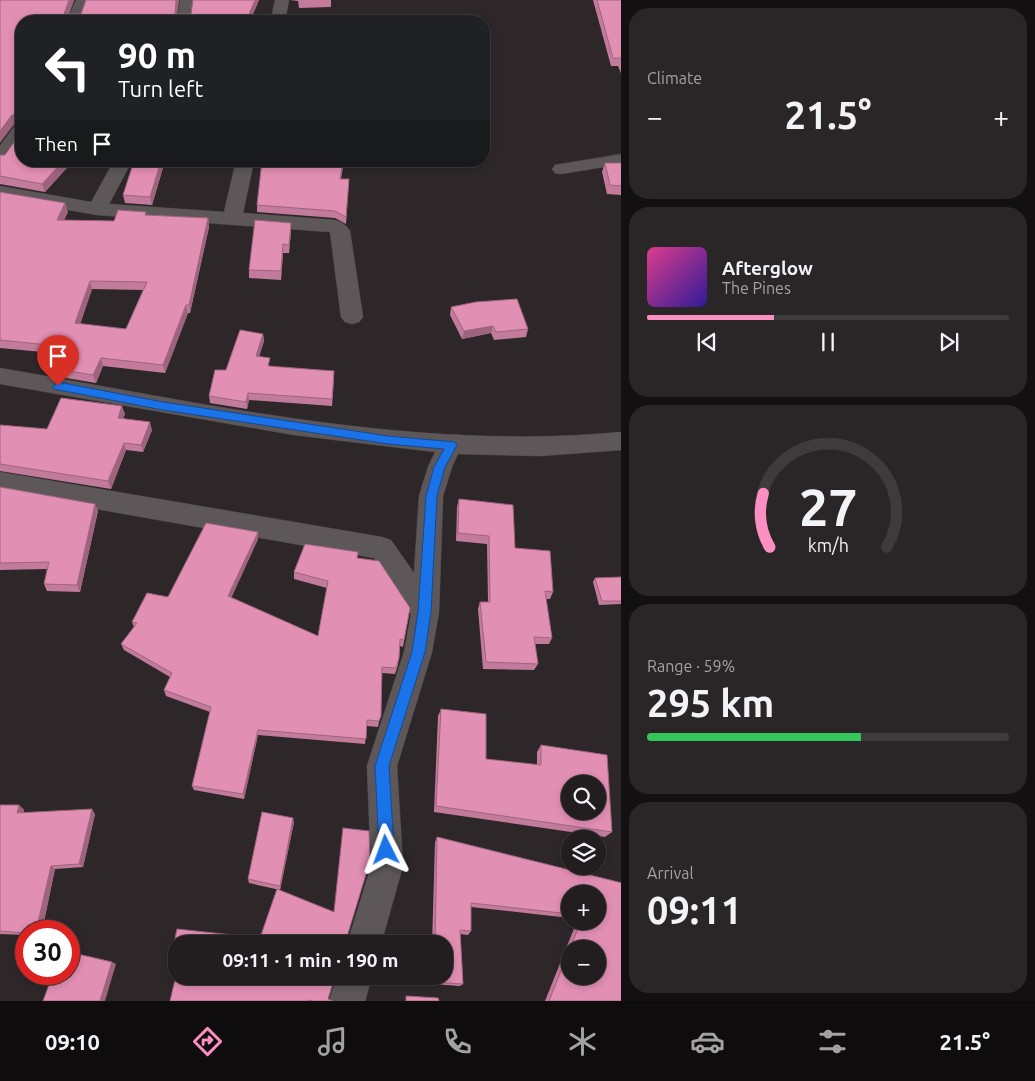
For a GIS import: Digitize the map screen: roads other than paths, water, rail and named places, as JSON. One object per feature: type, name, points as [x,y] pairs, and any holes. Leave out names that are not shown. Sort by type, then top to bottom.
[{"type":"street","points":[[77,15],[83,0]]},
{"type":"street","points":[[185,15],[187,0]]},
{"type":"street","points":[[279,15],[282,0]]},
{"type":"street","points":[[0,158],[15,137]]},
{"type":"street","points":[[561,169],[621,159]]},
{"type":"street","points":[[97,209],[120,167]]},
{"type":"street","points":[[232,219],[245,167]]},
{"type":"street","points":[[0,192],[97,209],[338,228],[352,316]]},
{"type":"street","points":[[0,376],[163,406],[388,440],[451,445],[520,447],[621,441]]},
{"type":"street","points":[[367,935],[387,866],[382,766],[418,652],[425,612],[431,496],[440,467],[451,445]]},
{"type":"street","points":[[0,482],[382,548],[425,612]]},
{"type":"street","points":[[347,1001],[352,985]]}]
